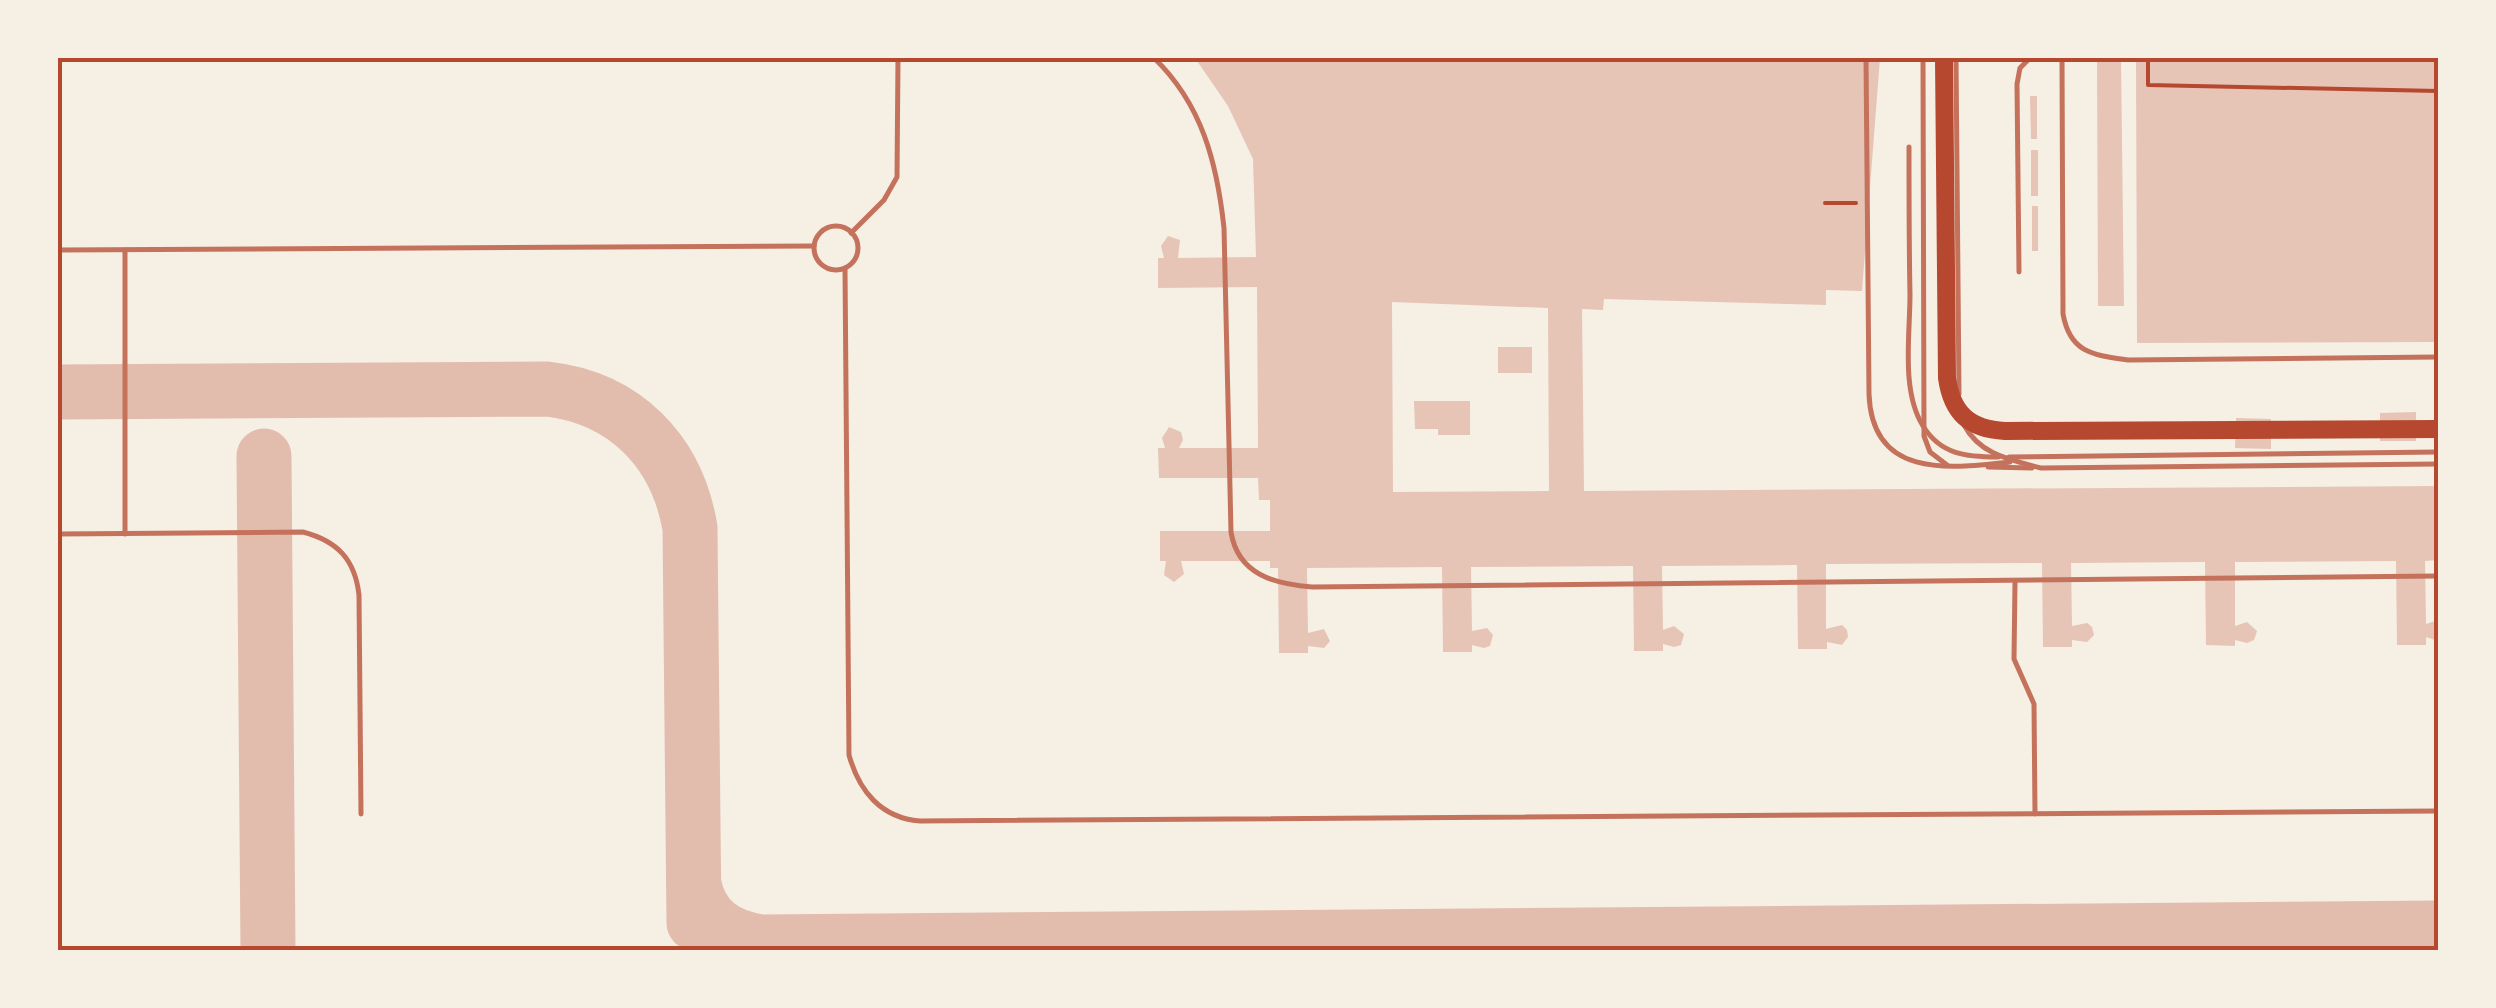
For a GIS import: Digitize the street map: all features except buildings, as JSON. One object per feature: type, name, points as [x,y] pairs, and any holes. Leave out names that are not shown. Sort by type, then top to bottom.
[{"type":"main road","points":[[1944,58],[1946,378],[1952,404],[1968,422],[2005,431],[2438,430]]},
{"type":"lane","points":[[852,233],[884,200],[898,177],[898,58]]},
{"type":"lane","points":[[1154,58],[1192,106],[1210,144],[1218,178],[1224,228],[1230,532],[1240,558],[1262,578],[1312,588],[2438,576]]},
{"type":"lane","points":[[1922,58],[1926,444],[1936,458],[1950,466],[2041,468],[2438,464]]},
{"type":"lane","points":[[1956,58],[1959,408],[1967,430],[1984,448],[2008,460],[2041,468]]},
{"type":"lane","points":[[2019,272],[2018,84],[2020,68],[2030,58]]},
{"type":"lane","points":[[2062,58],[2063,314],[2070,340],[2093,354],[2128,360],[2438,357]]},
{"type":"lane","points":[[1866,59],[1869,394],[1874,430],[1886,445],[1913,460],[1939,467],[2058,458]]},
{"type":"lane","points":[[1908,147],[1910,378],[1921,424],[1951,452],[1968,456],[2058,458],[2438,452]]},
{"type":"lane","points":[[845,268],[830,269],[817,259],[814,246],[826,228],[841,227],[852,233],[857,252],[845,268],[850,755],[866,794],[898,817],[920,821],[2438,811]]},
{"type":"lane","points":[[58,250],[814,246]]},
{"type":"lane","points":[[125,250],[125,534]]},
{"type":"lane","points":[[58,534],[303,532],[324,538],[350,559],[359,594],[361,814]]},
{"type":"lane","points":[[2014,580],[2014,659],[2034,704],[2035,814]]},
{"type":"path","points":[[2148,58],[2148,85],[2438,91]]},
{"type":"path","points":[[1824,60],[1866,59]]},
{"type":"path","points":[[1825,203],[1867,203]]},
{"type":"taxiway","points":[[58,392],[547,389],[600,404],[643,433],[673,475],[690,528],[694,923]]},
{"type":"taxiway","points":[[264,456],[268,950]]},
{"type":"taxiway","points":[[694,885],[703,908],[717,925],[736,936],[760,942],[2438,928]]}]
